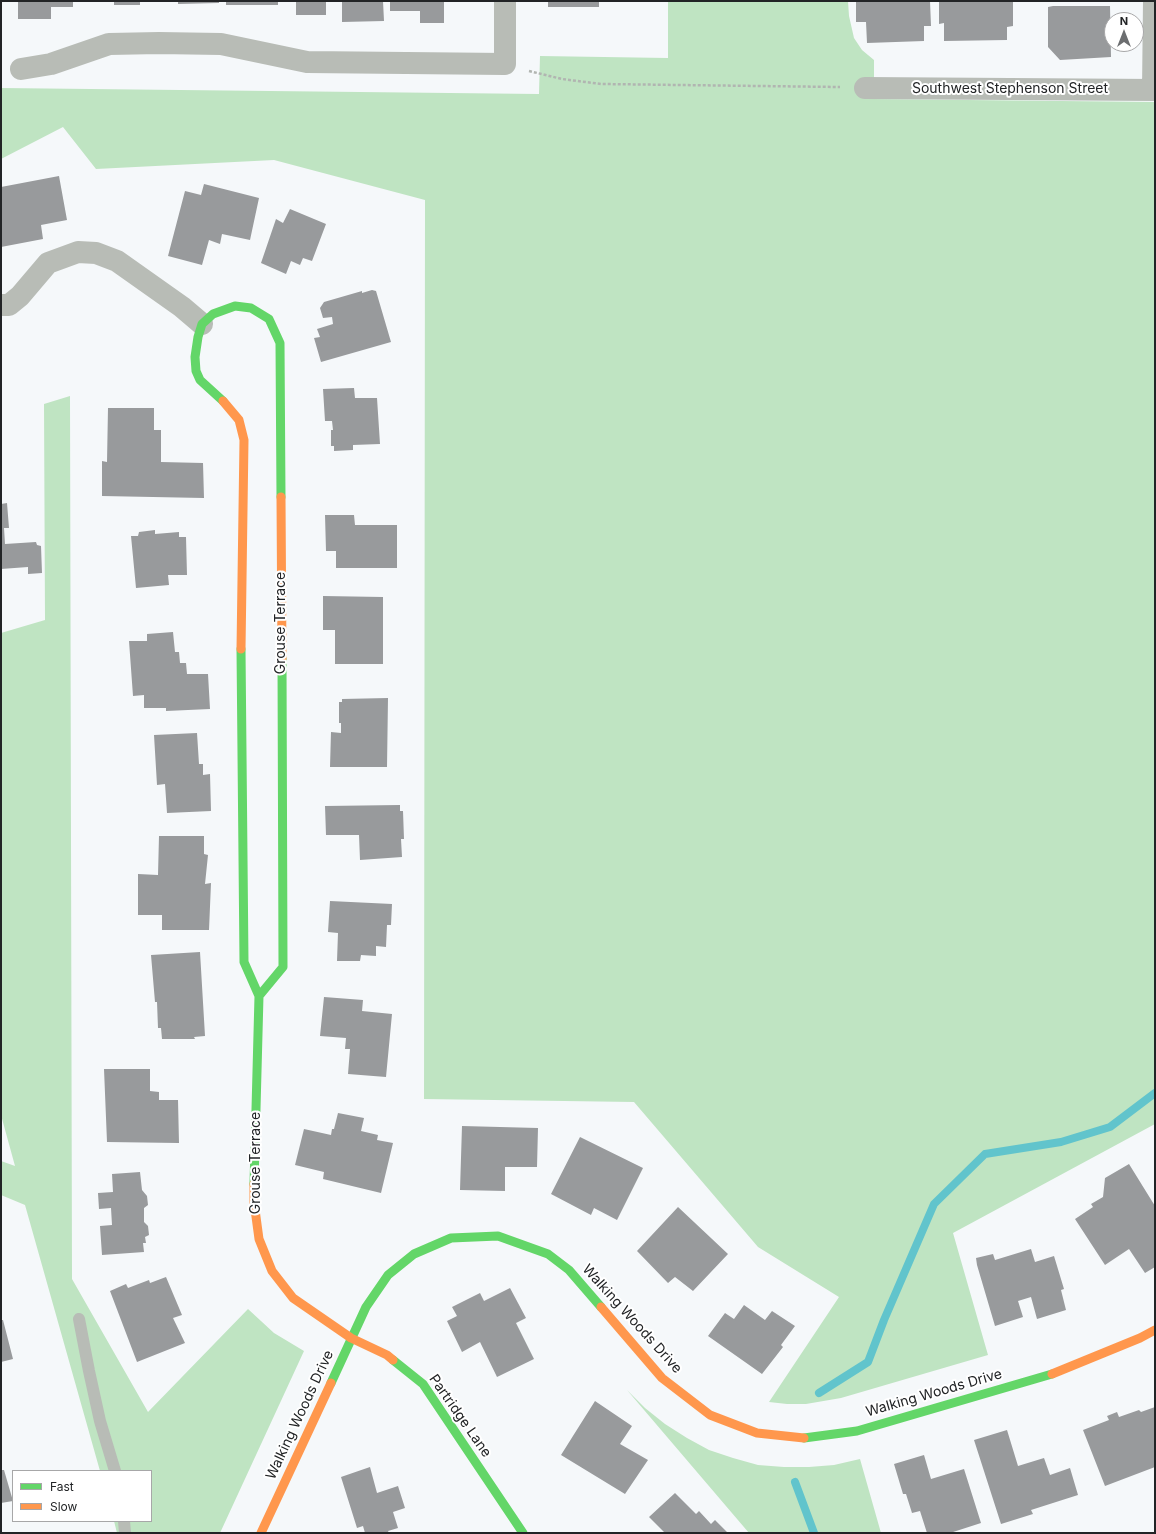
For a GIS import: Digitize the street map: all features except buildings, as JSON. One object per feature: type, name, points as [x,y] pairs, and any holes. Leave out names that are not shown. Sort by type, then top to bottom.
[{"type":"street","points":[[21,69],[51,64],[109,44],[159,43],[221,44],[307,62],[505,64],[505,1]]},
{"type":"street","points":[[1154,1],[1154,90]]},
{"type":"street","name":"Southwest Stephenson Street","points":[[865,88],[1154,90]]},
{"type":"street","points":[[1,305],[9,305],[20,296],[48,263],[78,252],[96,253],[117,260],[182,307],[202,324]]},
{"type":"street","name":"Grouse Terrace","points":[[260,996],[283,967],[280,343],[269,319],[251,308],[235,306],[214,314],[202,324],[198,337],[195,357],[196,371],[200,380],[228,406],[239,420],[244,440],[241,600],[244,962],[260,996],[254,1202],[259,1239],[272,1271],[293,1298],[351,1338]]},
{"type":"street","name":"Walking Woods Drive","points":[[261,1533],[366,1307],[388,1275],[414,1254],[451,1238],[498,1236],[548,1254],[569,1270],[662,1378],[710,1415],[757,1433],[807,1438],[857,1430],[1055,1373],[1140,1338],[1155,1330]]},
{"type":"street","name":"Partridge Lane","points":[[351,1338],[387,1355],[423,1384],[523,1533]]},
{"type":"lane","points":[[79,1319],[100,1421],[115,1470]]},
{"type":"lane","points":[[124,1522],[125,1533]]},
{"type":"path","points":[[505,64],[555,78],[595,83],[865,88]]},
{"type":"green space","points":[[668,1],[848,1],[849,16],[854,38],[862,50],[874,60],[874,99],[1155,102],[1155,1124],[953,1233],[988,1355],[841,1398],[806,1404],[769,1402],[839,1297],[758,1247],[634,1102],[424,1099],[425,200],[274,160],[96,169],[63,127],[1,159],[1,88],[539,94],[540,56],[668,58]]},
{"type":"green space","points":[[70,396],[72,1279],[148,1412],[248,1309],[274,1333],[304,1351],[220,1533],[117,1533],[114,1522],[152,1522],[152,1470],[100,1470],[25,1205],[1,1195],[1,1161],[15,1166],[1,1115],[1,633],[45,620],[44,404]]},
{"type":"green space","points":[[627,1390],[645,1408],[665,1424],[709,1450],[733,1458],[758,1465],[784,1467],[834,1465],[860,1459],[881,1533],[749,1533]]},
{"type":"waterway","points":[[819,1393],[868,1362],[884,1320],[934,1204],[985,1154],[1061,1142],[1110,1127],[1155,1093]]},
{"type":"waterway","points":[[795,1482],[814,1533]]},
{"type":"traffic: fast","points":[[223,401],[200,380],[196,371],[195,357],[198,337],[202,324],[213,314],[235,306],[251,308],[269,319],[280,343],[281,497]]},
{"type":"traffic: fast","points":[[241,649],[244,962],[259,996],[254,1184]]},
{"type":"traffic: fast","points":[[259,996],[283,967],[282,659]]},
{"type":"traffic: fast","points":[[331,1383],[366,1307],[388,1275],[414,1254],[451,1238],[498,1236],[548,1254],[569,1270],[601,1307]]},
{"type":"traffic: fast","points":[[393,1360],[423,1384],[523,1533]]},
{"type":"traffic: fast","points":[[804,1438],[857,1431],[1052,1374]]},
{"type":"traffic: slow","points":[[223,401],[239,420],[244,440],[241,649]]},
{"type":"traffic: slow","points":[[281,497],[282,659]]},
{"type":"traffic: slow","points":[[254,1184],[254,1202],[259,1239],[272,1271],[293,1298],[351,1338],[387,1355],[393,1360]]},
{"type":"traffic: slow","points":[[601,1307],[662,1378],[710,1415],[757,1433],[804,1438]]},
{"type":"traffic: slow","points":[[1052,1374],[1140,1338],[1155,1330]]},
{"type":"traffic: slow","points":[[261,1533],[331,1383]]}]
